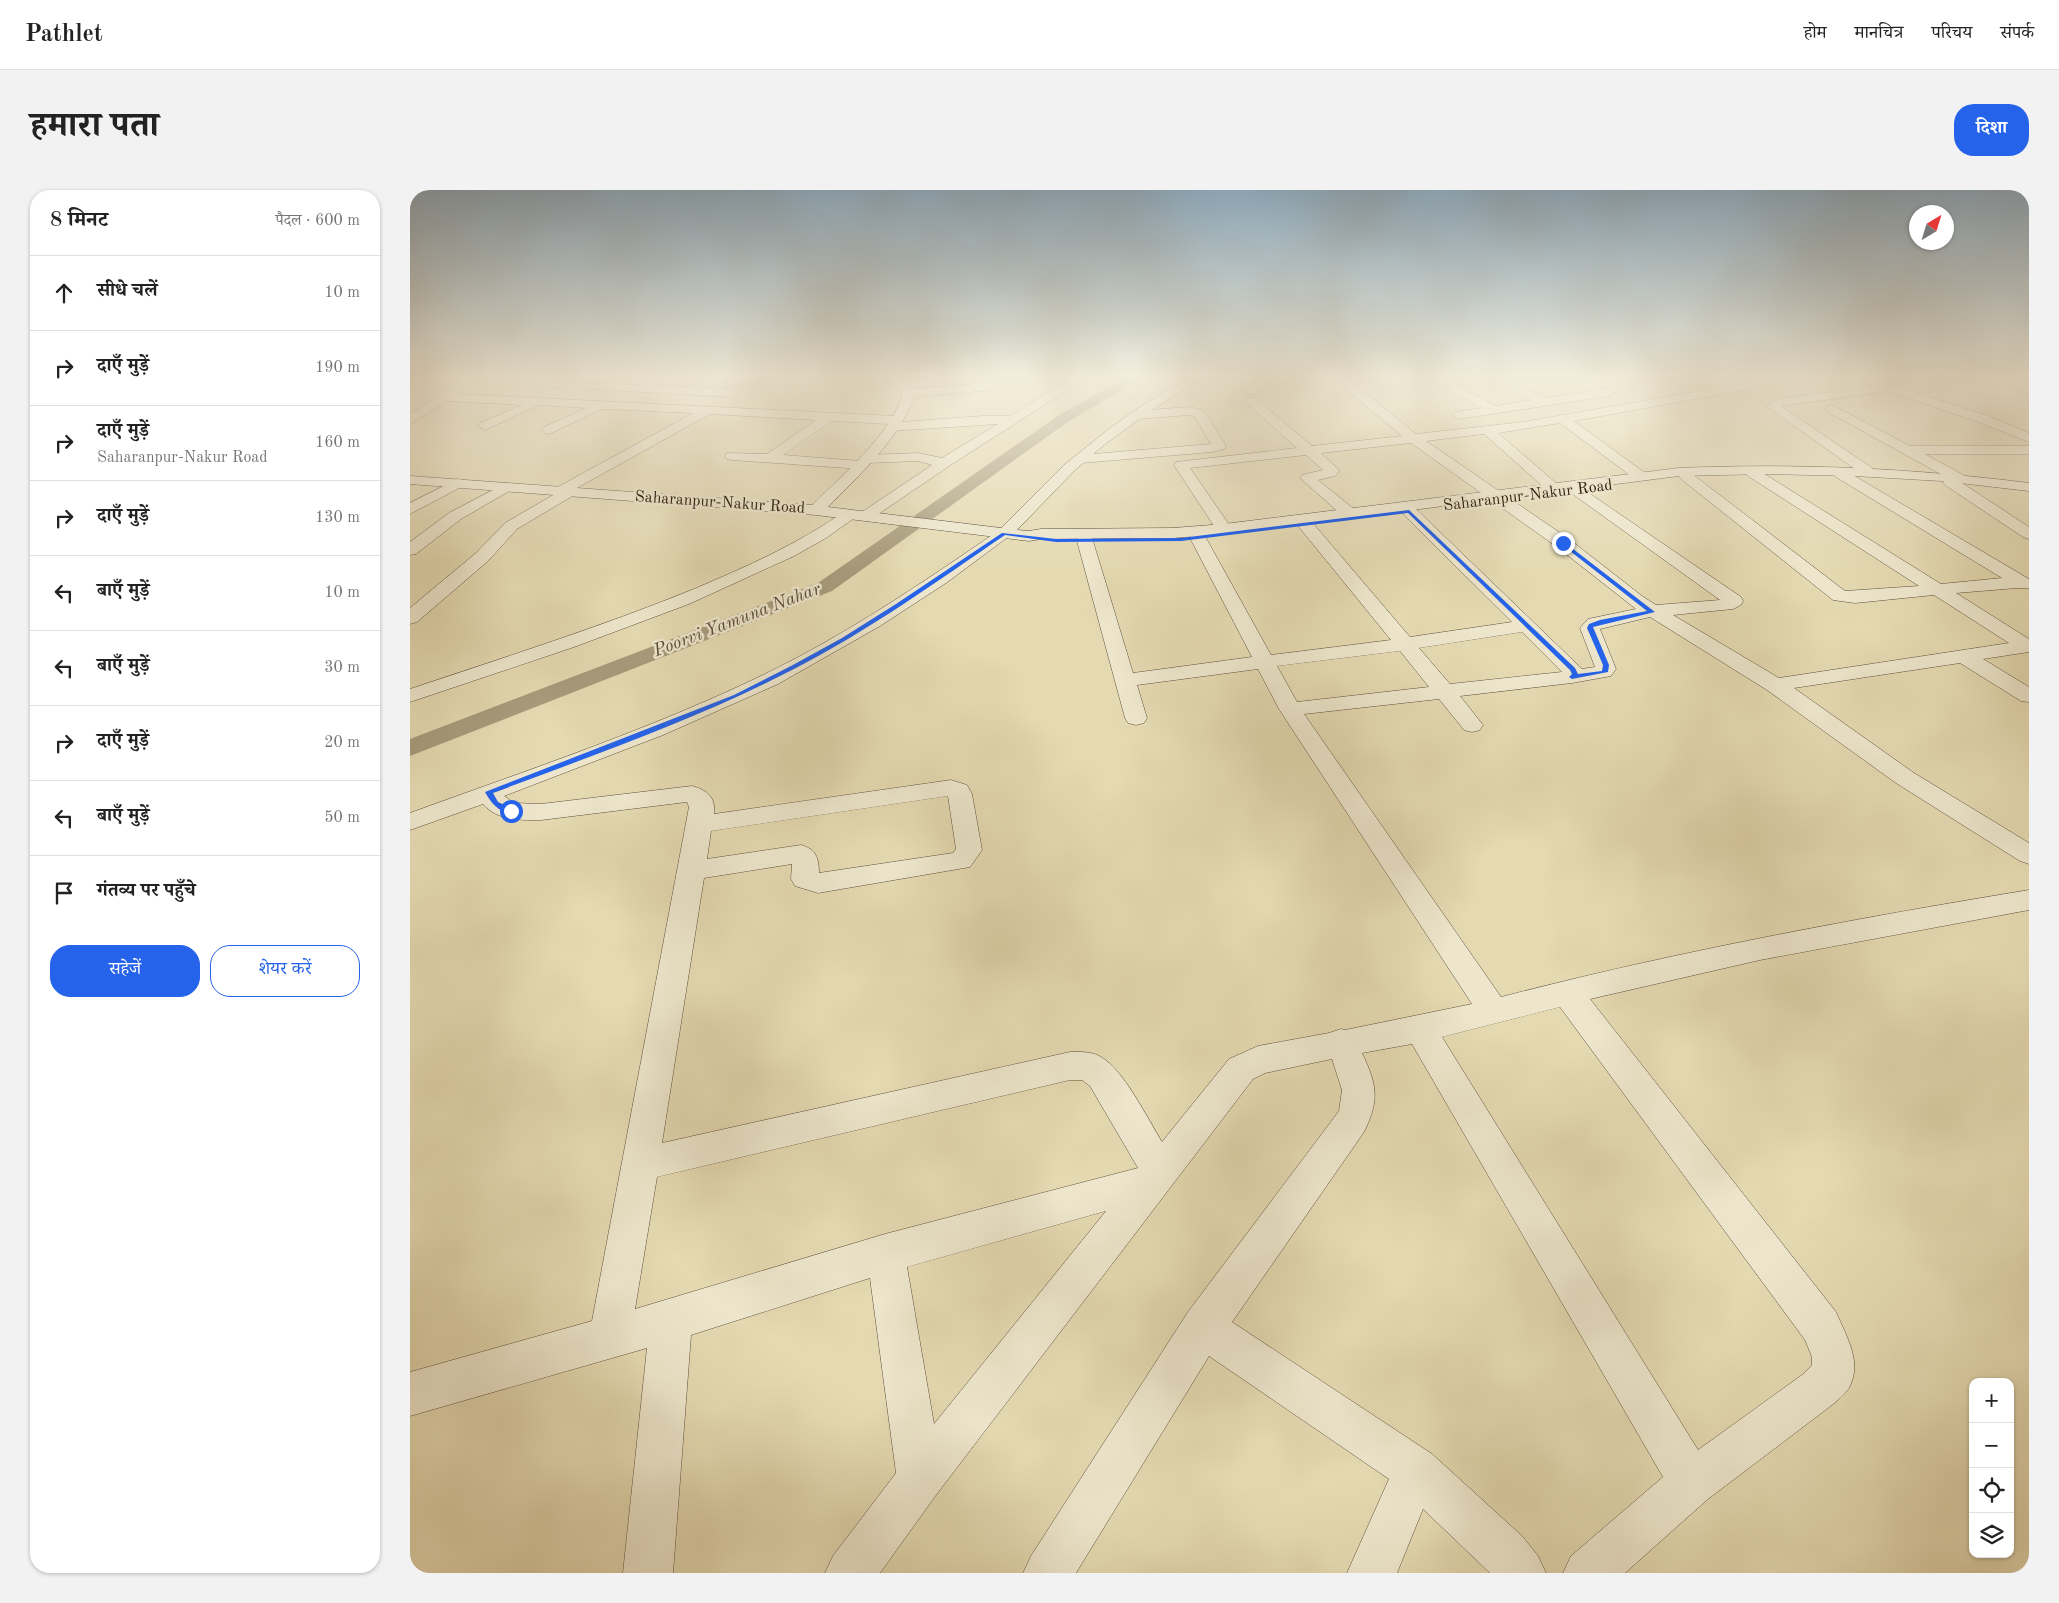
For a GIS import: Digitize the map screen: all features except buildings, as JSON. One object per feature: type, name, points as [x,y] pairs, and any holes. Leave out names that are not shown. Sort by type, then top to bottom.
[{"type":"street","points":[[413,614],[476,562],[511,526],[565,491],[653,442]]},
{"type":"street","points":[[770,459],[794,442]]},
{"type":"street","points":[[816,510],[863,462],[879,442]]},
{"type":"street","points":[[410,696],[692,596],[779,558],[864,516],[978,442]]},
{"type":"street","points":[[410,822],[620,743],[736,696],[794,667],[844,639],[898,605],[995,533],[1103,442]]},
{"type":"street","points":[[1181,458],[1219,446],[1216,442]]},
{"type":"street","points":[[1301,442],[1333,471],[1308,478],[1349,513]]},
{"type":"street","points":[[1081,459],[1181,458],[1310,450],[1390,442]]},
{"type":"street","points":[[1418,442],[1563,543],[1652,612],[1775,685],[1905,778],[2029,855]]},
{"type":"street","points":[[1500,442],[1552,487]]},
{"type":"street","points":[[1593,442],[1640,476]]},
{"type":"street","points":[[1824,442],[1868,471]]},
{"type":"street","points":[[1891,442],[1955,481],[2029,534]]},
{"type":"street","points":[[1906,450],[2029,450]]},
{"type":"street","points":[[732,456],[863,462],[918,457],[944,463]]},
{"type":"street","points":[[1181,458],[1224,529]]},
{"type":"street","name":"Saharanpur-Nakur Road","points":[[1029,536],[1038,540],[1085,541],[1198,538],[1409,511],[1552,487],[1679,472],[1747,469],[1868,471],[2029,492]]},
{"type":"street","points":[[1753,473],[2028,646]]},
{"type":"street","name":"Saharanpur-Nakur Road","points":[[410,480],[816,510],[1029,536],[1041,534],[1173,534],[1686,476],[1753,473],[1841,474],[2029,487]]},
{"type":"street","points":[[1841,474],[2024,584]]},
{"type":"street","points":[[1686,476],[1840,596],[1855,597],[2024,584]]},
{"type":"street","points":[[410,509],[458,483]]},
{"type":"street","points":[[410,550],[455,516],[506,487]]},
{"type":"street","points":[[1290,709],[1604,672],[1606,669],[1590,628],[1591,626],[1600,622],[1652,612],[1726,605],[1734,601],[1575,490]]},
{"type":"street","points":[[1409,511],[1572,670],[1575,674],[1572,677]]},
{"type":"street","points":[[1305,524],[1472,725]]},
{"type":"street","points":[[1198,538],[1263,662],[1290,709],[1494,1012]]},
{"type":"street","points":[[1085,541],[1136,718]]},
{"type":"street","points":[[1124,680],[1404,644],[1527,626]]},
{"type":"street","points":[[1775,685],[2028,646]]},
{"type":"street","points":[[1963,656],[2029,696]]},
{"type":"street","points":[[692,871],[800,854],[806,860],[806,879],[810,882],[818,883],[961,861],[968,850],[960,794],[951,788],[700,824]]},
{"type":"street","points":[[488,792],[495,803],[511,811],[522,812],[540,812],[692,794],[701,800],[700,824],[610,1337]]},
{"type":"street","points":[[850,1573],[920,1479],[1241,1069],[1258,1060],[1341,1042],[1420,1029],[1494,1012],[1567,992],[1774,945],[2029,900]]},
{"type":"street","points":[[1567,992],[1821,1327],[1833,1357],[1833,1374],[1817,1390],[1692,1483],[1588,1573]]},
{"type":"street","points":[[1420,1029],[1692,1483]]},
{"type":"street","points":[[1048,1573],[1203,1328],[1352,1121],[1358,1108],[1360,1096],[1356,1080],[1341,1042]]},
{"type":"street","points":[[641,1164],[1070,1066],[1088,1066],[1102,1076],[1106,1082],[1156,1176]]},
{"type":"street","points":[[410,1394],[671,1320],[885,1254],[1156,1176]]},
{"type":"street","points":[[885,1254],[920,1479]]},
{"type":"street","points":[[648,1573],[671,1320]]},
{"type":"street","points":[[1203,1328],[1416,1470],[1505,1553],[1521,1573]]},
{"type":"street","points":[[1372,1573],[1416,1470]]},
{"type":"waterway","name":"Poorvi Yamuna Nahar","points":[[410,748],[825,587],[1031,442]]},
{"type":"route","points":[[511,811],[495,803],[488,792],[620,743],[736,696],[844,639],[951,571],[1004,534],[1056,541],[1114,542],[1181,539],[1409,511],[1572,670],[1575,674],[1572,677],[1593,675],[1604,672],[1606,665],[1590,628],[1591,626],[1594,623],[1652,612],[1563,543]]}]
